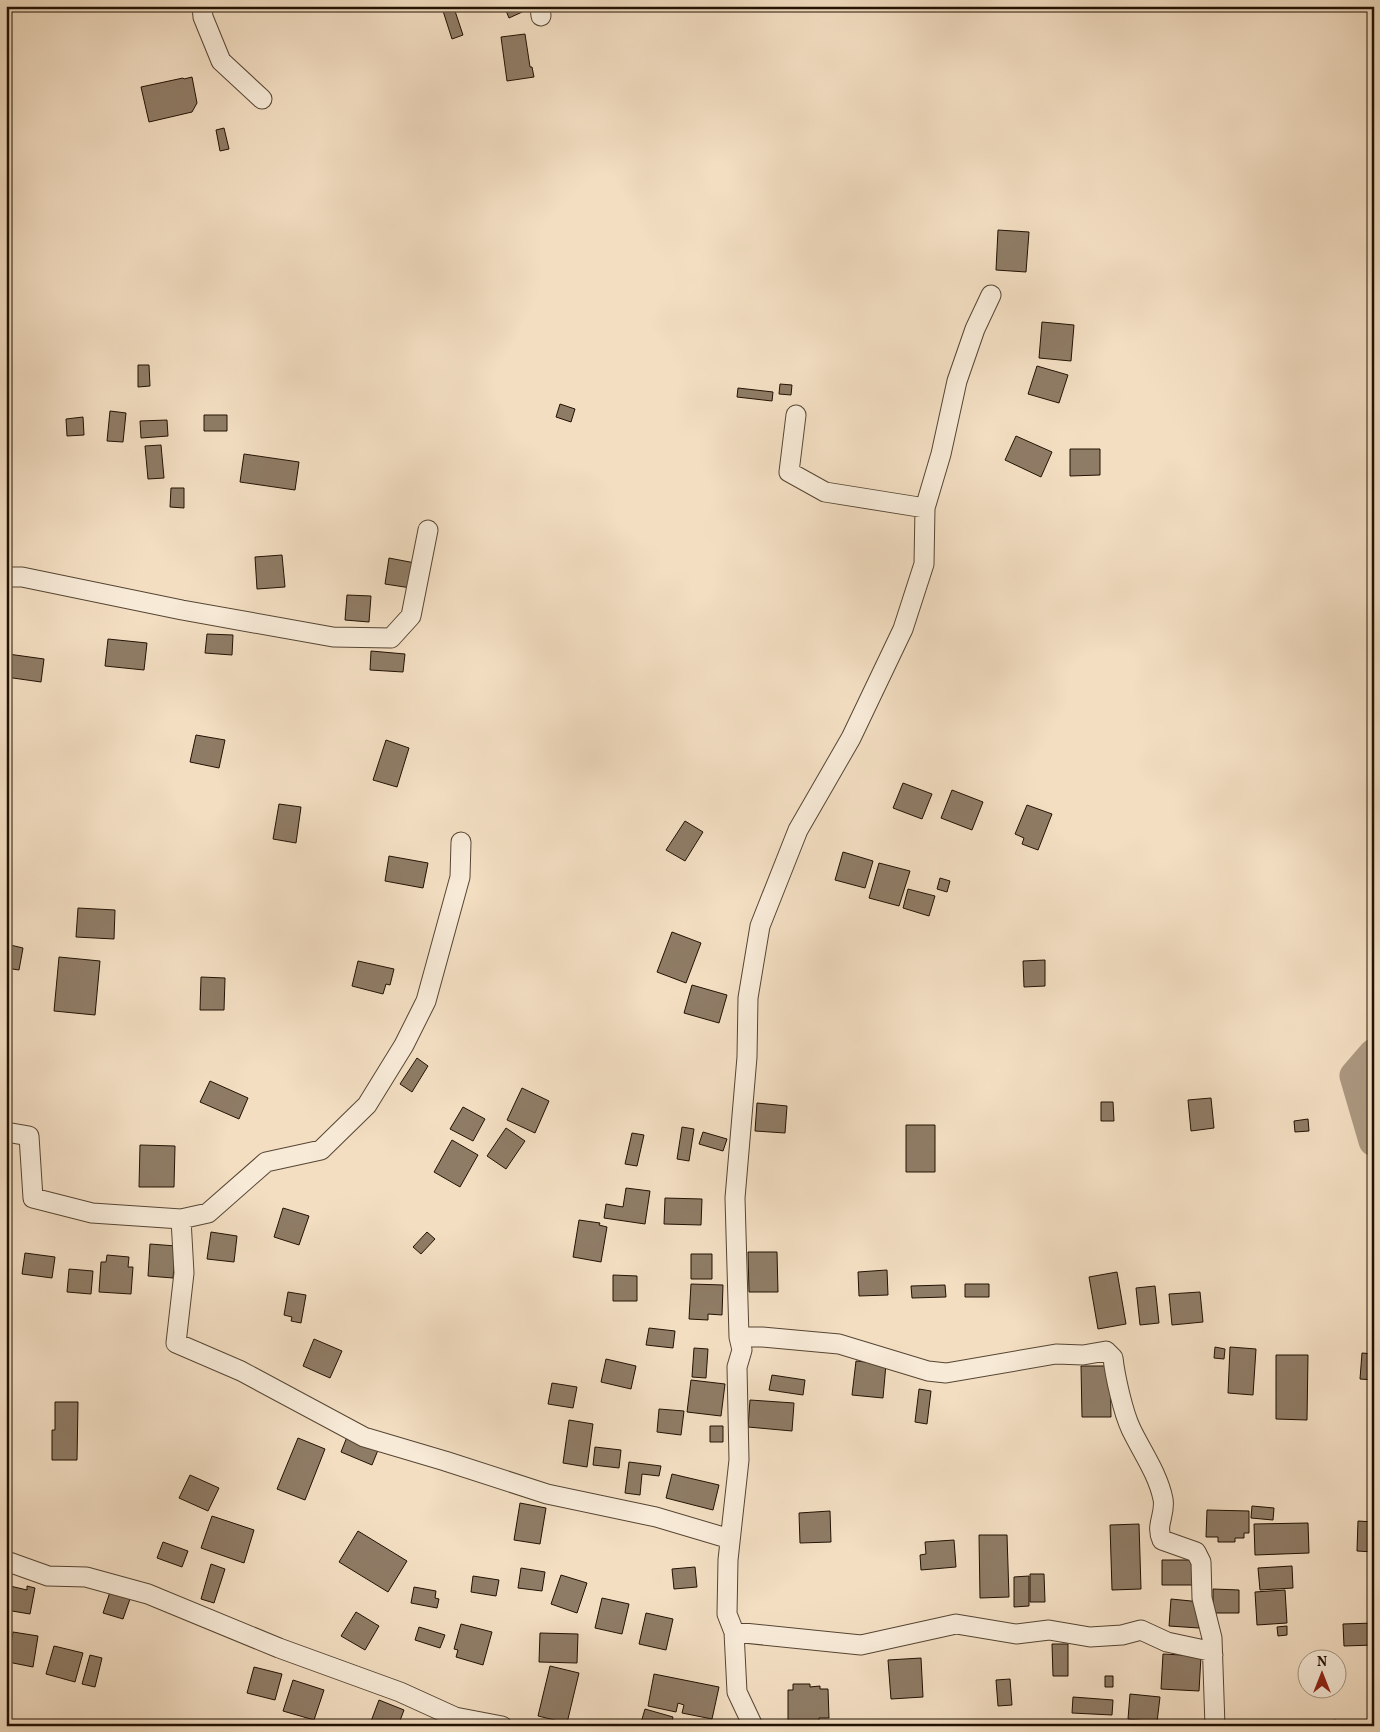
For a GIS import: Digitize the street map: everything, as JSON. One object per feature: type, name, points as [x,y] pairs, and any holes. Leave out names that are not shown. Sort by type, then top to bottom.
[{"type":"street","points":[[202,6],[203,17],[221,61],[262,99]]},
{"type":"street","points":[[753,1726],[737,1692],[734,1632],[727,1614],[726,1598],[730,1539],[739,1460],[737,1367],[742,1350],[739,1337],[735,1198],[747,1057],[748,998],[760,926],[798,830],[851,738],[903,629],[924,564],[925,508],[957,381],[975,329],[991,295]]},
{"type":"street","points":[[796,415],[789,472],[825,492],[925,508]]},
{"type":"street","points":[[6,577],[22,577],[182,610],[333,637],[391,638],[411,616],[428,530]]},
{"type":"street","points":[[6,1132],[29,1136],[33,1198],[92,1213],[181,1219],[208,1213],[266,1162],[321,1150],[367,1105],[404,1045],[426,1001],[460,877],[461,842]]},
{"type":"street","points":[[181,1219],[184,1272],[176,1344],[240,1371],[364,1437],[547,1494],[656,1517],[730,1539]]},
{"type":"street","points":[[739,1337],[762,1337],[839,1344],[928,1371],[946,1373],[1056,1354],[1083,1355],[1106,1351],[1113,1358],[1114,1372],[1130,1426],[1158,1482],[1163,1502],[1159,1532],[1162,1540],[1196,1552],[1201,1562],[1202,1598],[1212,1638],[1214,1655],[1215,1726]]},
{"type":"street","points":[[6,1561],[48,1576],[86,1577],[148,1594],[278,1648],[400,1692],[455,1717],[502,1726]]},
{"type":"street","points":[[734,1632],[862,1645],[956,1624],[1016,1634],[1049,1630],[1090,1637],[1122,1635],[1141,1630],[1167,1642],[1210,1652],[1214,1655]]},
{"type":"building","points":[[504,6],[530,6],[531,8],[509,18]]},
{"type":"building","points":[[454,8],[463,35],[452,39],[443,11]]},
{"type":"building","points":[[525,34],[530,67],[532,67],[534,77],[507,81],[501,37]]},
{"type":"building","points":[[192,77],[197,103],[192,112],[149,122],[141,87]]},
{"type":"building","points":[[224,128],[229,149],[220,151],[216,130]]},
{"type":"building","points":[[998,230],[1029,232],[1026,272],[996,270]]},
{"type":"building","points":[[1042,322],[1074,325],[1071,361],[1039,358]]},
{"type":"building","points":[[138,365],[149,365],[150,386],[138,387]]},
{"type":"building","points":[[1037,366],[1068,375],[1059,403],[1028,394]]},
{"type":"building","points":[[780,384],[792,385],[791,395],[779,394]]},
{"type":"building","points":[[738,388],[773,392],[772,401],[737,397]]},
{"type":"building","points":[[560,404],[575,409],[571,422],[556,417]]},
{"type":"building","points":[[110,411],[126,413],[123,442],[107,441]]},
{"type":"building","points":[[204,415],[227,415],[227,431],[204,431]]},
{"type":"building","points":[[83,417],[84,435],[67,436],[66,419]]},
{"type":"building","points":[[167,420],[168,436],[141,438],[140,421]]},
{"type":"building","points":[[1016,436],[1052,452],[1041,477],[1005,460]]},
{"type":"building","points":[[161,445],[164,478],[148,479],[145,446]]},
{"type":"building","points":[[1070,449],[1100,449],[1100,475],[1070,476]]},
{"type":"building","points":[[244,454],[299,462],[295,490],[240,482]]},
{"type":"building","points":[[171,488],[184,488],[184,508],[170,507]]},
{"type":"building","points":[[282,555],[285,587],[257,589],[255,557]]},
{"type":"building","points":[[389,558],[415,563],[411,588],[385,584]]},
{"type":"building","points":[[347,595],[371,596],[369,622],[345,620]]},
{"type":"building","points":[[207,634],[233,635],[232,655],[205,653]]},
{"type":"building","points":[[108,639],[147,643],[144,670],[105,666]]},
{"type":"building","points":[[371,651],[405,654],[403,672],[370,670]]},
{"type":"building","points":[[8,654],[44,659],[41,682],[6,677]]},
{"type":"building","points":[[196,735],[225,740],[219,768],[190,762]]},
{"type":"building","points":[[386,740],[409,748],[397,787],[373,780]]},
{"type":"building","points":[[903,783],[932,794],[922,819],[893,808]]},
{"type":"building","points":[[952,790],[983,802],[972,830],[941,818]]},
{"type":"building","points":[[279,804],[301,807],[296,843],[273,839]]},
{"type":"building","points":[[1027,805],[1052,814],[1038,850],[1022,844],[1024,838],[1015,834]]},
{"type":"building","points":[[685,821],[703,832],[685,861],[666,850]]},
{"type":"building","points":[[843,852],[873,861],[865,888],[835,880]]},
{"type":"building","points":[[389,856],[428,863],[423,888],[385,881]]},
{"type":"building","points":[[879,863],[910,871],[899,906],[869,898]]},
{"type":"building","points":[[940,878],[950,881],[947,892],[937,889]]},
{"type":"building","points":[[908,889],[935,896],[929,916],[903,908]]},
{"type":"building","points":[[78,908],[115,910],[114,939],[76,937]]},
{"type":"building","points":[[672,932],[701,943],[686,983],[657,972]]},
{"type":"building","points":[[6,944],[23,948],[19,970],[6,968]]},
{"type":"building","points":[[59,957],[100,961],[95,1015],[54,1011]]},
{"type":"building","points":[[1045,960],[1045,986],[1024,987],[1023,961]]},
{"type":"building","points":[[358,961],[394,969],[390,985],[386,984],[383,994],[352,986]]},
{"type":"building","points":[[201,977],[225,978],[224,1010],[200,1010]]},
{"type":"building","points":[[692,985],[727,995],[719,1023],[684,1013]]},
{"type":"building","points":[[417,1058],[428,1066],[412,1092],[400,1084]]},
{"type":"building","points":[[210,1081],[248,1098],[239,1119],[200,1102]]},
{"type":"building","points":[[522,1088],[549,1101],[535,1133],[507,1120]]},
{"type":"building","points":[[1211,1098],[1214,1128],[1191,1131],[1188,1100]]},
{"type":"building","points":[[1101,1102],[1113,1102],[1114,1121],[1101,1121]]},
{"type":"building","points":[[757,1103],[787,1106],[785,1133],[755,1131]]},
{"type":"building","points":[[463,1107],[485,1119],[473,1141],[450,1129]]},
{"type":"building","points":[[1308,1119],[1309,1131],[1295,1132],[1294,1121]]},
{"type":"building","points":[[906,1125],[935,1125],[935,1172],[906,1172]]},
{"type":"building","points":[[682,1127],[694,1129],[689,1161],[677,1159]]},
{"type":"building","points":[[506,1128],[525,1141],[506,1169],[487,1156]]},
{"type":"building","points":[[703,1132],[727,1139],[723,1151],[699,1144]]},
{"type":"building","points":[[632,1133],[644,1135],[637,1166],[625,1164]]},
{"type":"building","points":[[452,1140],[478,1155],[460,1187],[434,1172]]},
{"type":"building","points":[[140,1145],[175,1146],[174,1187],[139,1187]]},
{"type":"building","points":[[626,1188],[650,1191],[645,1224],[604,1218],[606,1204],[623,1207]]},
{"type":"building","points":[[665,1198],[702,1199],[701,1225],[664,1224]]},
{"type":"building","points":[[283,1208],[309,1216],[299,1245],[274,1237]]},
{"type":"building","points":[[579,1220],[600,1223],[599,1225],[607,1227],[601,1262],[573,1257]]},
{"type":"building","points":[[211,1232],[237,1236],[234,1262],[207,1259]]},
{"type":"building","points":[[427,1232],[435,1239],[421,1254],[413,1247]]},
{"type":"building","points":[[150,1244],[176,1246],[173,1278],[148,1276]]},
{"type":"building","points":[[748,1252],[777,1252],[778,1292],[749,1292]]},
{"type":"building","points":[[25,1253],[55,1257],[52,1278],[22,1274]]},
{"type":"building","points":[[691,1254],[712,1254],[712,1279],[691,1279]]},
{"type":"building","points":[[107,1255],[129,1257],[128,1267],[133,1267],[131,1294],[99,1292],[101,1262],[106,1262]]},
{"type":"building","points":[[69,1269],[93,1271],[91,1294],[67,1292]]},
{"type":"building","points":[[887,1270],[888,1295],[859,1296],[858,1272]]},
{"type":"building","points":[[1117,1272],[1126,1324],[1098,1329],[1089,1277]]},
{"type":"building","points":[[613,1275],[637,1276],[637,1301],[613,1301]]},
{"type":"building","points":[[691,1284],[723,1285],[722,1315],[708,1314],[708,1320],[689,1319]]},
{"type":"building","points":[[965,1284],[989,1284],[989,1297],[965,1297]]},
{"type":"building","points":[[945,1285],[946,1297],[912,1298],[911,1286]]},
{"type":"building","points":[[1155,1286],[1159,1323],[1140,1325],[1136,1288]]},
{"type":"building","points":[[288,1292],[306,1295],[301,1323],[291,1321],[292,1317],[284,1315]]},
{"type":"building","points":[[1200,1292],[1203,1322],[1172,1325],[1169,1294]]},
{"type":"building","points":[[649,1328],[675,1331],[673,1348],[646,1345]]},
{"type":"building","points":[[314,1339],[342,1351],[330,1378],[303,1366]]},
{"type":"building","points":[[1215,1347],[1225,1349],[1224,1359],[1214,1358]]},
{"type":"building","points":[[1230,1347],[1256,1349],[1253,1395],[1228,1393]]},
{"type":"building","points":[[694,1348],[708,1349],[706,1378],[692,1377]]},
{"type":"building","points":[[1362,1353],[1374,1354],[1374,1380],[1360,1379]]},
{"type":"building","points":[[1276,1355],[1308,1355],[1307,1420],[1276,1419]]},
{"type":"building","points":[[606,1359],[636,1366],[631,1389],[601,1382]]},
{"type":"building","points":[[856,1361],[886,1364],[883,1398],[852,1395]]},
{"type":"building","points":[[1081,1366],[1110,1366],[1111,1417],[1082,1417]]},
{"type":"building","points":[[772,1375],[805,1380],[803,1395],[769,1390]]},
{"type":"building","points":[[691,1380],[725,1384],[721,1416],[687,1412]]},
{"type":"building","points":[[552,1383],[577,1387],[573,1408],[548,1404]]},
{"type":"building","points":[[919,1389],[931,1391],[927,1424],[915,1422]]},
{"type":"building","points":[[750,1400],[794,1403],[792,1431],[748,1427]]},
{"type":"building","points":[[55,1402],[78,1402],[77,1460],[52,1460],[52,1430],[55,1430]]},
{"type":"building","points":[[659,1409],[684,1411],[681,1435],[657,1432]]},
{"type":"building","points":[[569,1420],[593,1424],[587,1467],[563,1463]]},
{"type":"building","points":[[710,1426],[723,1426],[723,1442],[710,1442]]},
{"type":"building","points":[[347,1437],[378,1450],[372,1465],[341,1452]]},
{"type":"building","points":[[298,1438],[325,1449],[305,1500],[277,1489]]},
{"type":"building","points":[[595,1447],[621,1450],[619,1468],[593,1465]]},
{"type":"building","points":[[629,1462],[661,1466],[659,1476],[642,1474],[640,1495],[625,1493]]},
{"type":"building","points":[[672,1474],[719,1485],[713,1510],[666,1498]]},
{"type":"building","points":[[190,1475],[219,1488],[208,1511],[179,1498]]},
{"type":"building","points":[[520,1503],[546,1508],[540,1544],[514,1540]]},
{"type":"building","points":[[1252,1506],[1274,1508],[1273,1520],[1251,1518]]},
{"type":"building","points":[[1207,1510],[1249,1511],[1249,1533],[1244,1533],[1244,1538],[1235,1538],[1235,1542],[1218,1542],[1218,1537],[1206,1537]]},
{"type":"building","points":[[830,1511],[831,1542],[800,1543],[799,1513]]},
{"type":"building","points":[[212,1516],[254,1530],[244,1563],[201,1548]]},
{"type":"building","points":[[1358,1521],[1374,1522],[1374,1552],[1357,1551]]},
{"type":"building","points":[[1308,1523],[1309,1553],[1255,1555],[1254,1524]]},
{"type":"building","points":[[1139,1524],[1141,1589],[1112,1590],[1110,1525]]},
{"type":"building","points":[[358,1531],[407,1561],[388,1592],[339,1562]]},
{"type":"building","points":[[979,1535],[1007,1535],[1009,1597],[980,1598]]},
{"type":"building","points":[[954,1540],[956,1567],[921,1570],[920,1555],[926,1554],[925,1542]]},
{"type":"building","points":[[163,1542],[188,1551],[182,1567],[157,1558]]},
{"type":"building","points":[[1162,1560],[1196,1560],[1196,1585],[1162,1585]]},
{"type":"building","points":[[211,1564],[225,1569],[214,1603],[201,1599]]},
{"type":"building","points":[[1292,1566],[1293,1588],[1260,1590],[1258,1568]]},
{"type":"building","points":[[695,1567],[697,1587],[674,1589],[672,1569]]},
{"type":"building","points":[[521,1568],[545,1572],[542,1591],[518,1588]]},
{"type":"building","points":[[1030,1574],[1044,1574],[1045,1602],[1030,1602]]},
{"type":"building","points":[[561,1575],[587,1583],[577,1613],[551,1604]]},
{"type":"building","points":[[473,1576],[499,1580],[496,1596],[471,1592]]},
{"type":"building","points":[[1029,1576],[1029,1606],[1014,1607],[1014,1577]]},
{"type":"building","points":[[10,1586],[27,1590],[27,1586],[35,1588],[30,1614],[6,1610]]},
{"type":"building","points":[[414,1587],[436,1591],[435,1598],[439,1599],[437,1608],[411,1603]]},
{"type":"building","points":[[111,1589],[131,1596],[123,1619],[103,1613]]},
{"type":"building","points":[[1213,1589],[1239,1590],[1239,1613],[1213,1613]]},
{"type":"building","points":[[1285,1590],[1287,1623],[1257,1625],[1255,1592]]},
{"type":"building","points":[[602,1598],[629,1604],[622,1634],[595,1628]]},
{"type":"building","points":[[1171,1599],[1201,1602],[1199,1628],[1169,1626]]},
{"type":"building","points":[[356,1612],[379,1626],[365,1650],[341,1636]]},
{"type":"building","points":[[646,1613],[673,1619],[666,1650],[639,1644]]},
{"type":"building","points":[[1374,1623],[1374,1645],[1344,1646],[1343,1624]]},
{"type":"building","points":[[461,1624],[492,1632],[483,1665],[456,1657],[458,1650],[454,1649]]},
{"type":"building","points":[[1287,1626],[1287,1635],[1278,1636],[1277,1627]]},
{"type":"building","points":[[419,1627],[445,1635],[440,1648],[415,1640]]},
{"type":"building","points":[[13,1632],[38,1636],[33,1667],[8,1662]]},
{"type":"building","points":[[540,1633],[578,1634],[577,1663],[539,1662]]},
{"type":"building","points":[[1052,1644],[1068,1644],[1068,1676],[1053,1676]]},
{"type":"building","points":[[54,1646],[83,1653],[75,1682],[46,1674]]},
{"type":"building","points":[[1163,1654],[1201,1656],[1199,1691],[1161,1689]]},
{"type":"building","points":[[90,1655],[102,1658],[95,1687],[82,1684]]},
{"type":"building","points":[[921,1658],[923,1697],[891,1699],[888,1660]]},
{"type":"building","points":[[550,1666],[579,1673],[567,1723],[538,1716]]},
{"type":"building","points":[[254,1667],[282,1674],[275,1700],[247,1693]]},
{"type":"building","points":[[654,1674],[719,1687],[712,1719],[682,1713],[684,1705],[678,1703],[676,1712],[648,1706]]},
{"type":"building","points":[[1105,1676],[1113,1676],[1113,1687],[1105,1687]]},
{"type":"building","points":[[1010,1679],[1012,1705],[998,1706],[996,1680]]},
{"type":"building","points":[[293,1680],[324,1690],[314,1720],[283,1711]]},
{"type":"building","points":[[793,1684],[810,1684],[810,1687],[820,1686],[820,1689],[828,1689],[829,1718],[819,1718],[819,1721],[788,1722],[788,1690],[793,1690]]},
{"type":"building","points":[[1130,1694],[1160,1697],[1157,1722],[1128,1719]]},
{"type":"building","points":[[1073,1697],[1113,1700],[1112,1715],[1072,1713]]},
{"type":"building","points":[[379,1700],[404,1710],[398,1726],[363,1726],[365,1722],[370,1724]]},
{"type":"building","points":[[645,1709],[673,1717],[671,1726],[640,1726]]},
{"type":"building","points":[[1336,1720],[1337,1726],[1322,1726],[1321,1722]]},
{"type":"waterway","points":[[1374,1054],[1355,1076],[1374,1141]]}]
